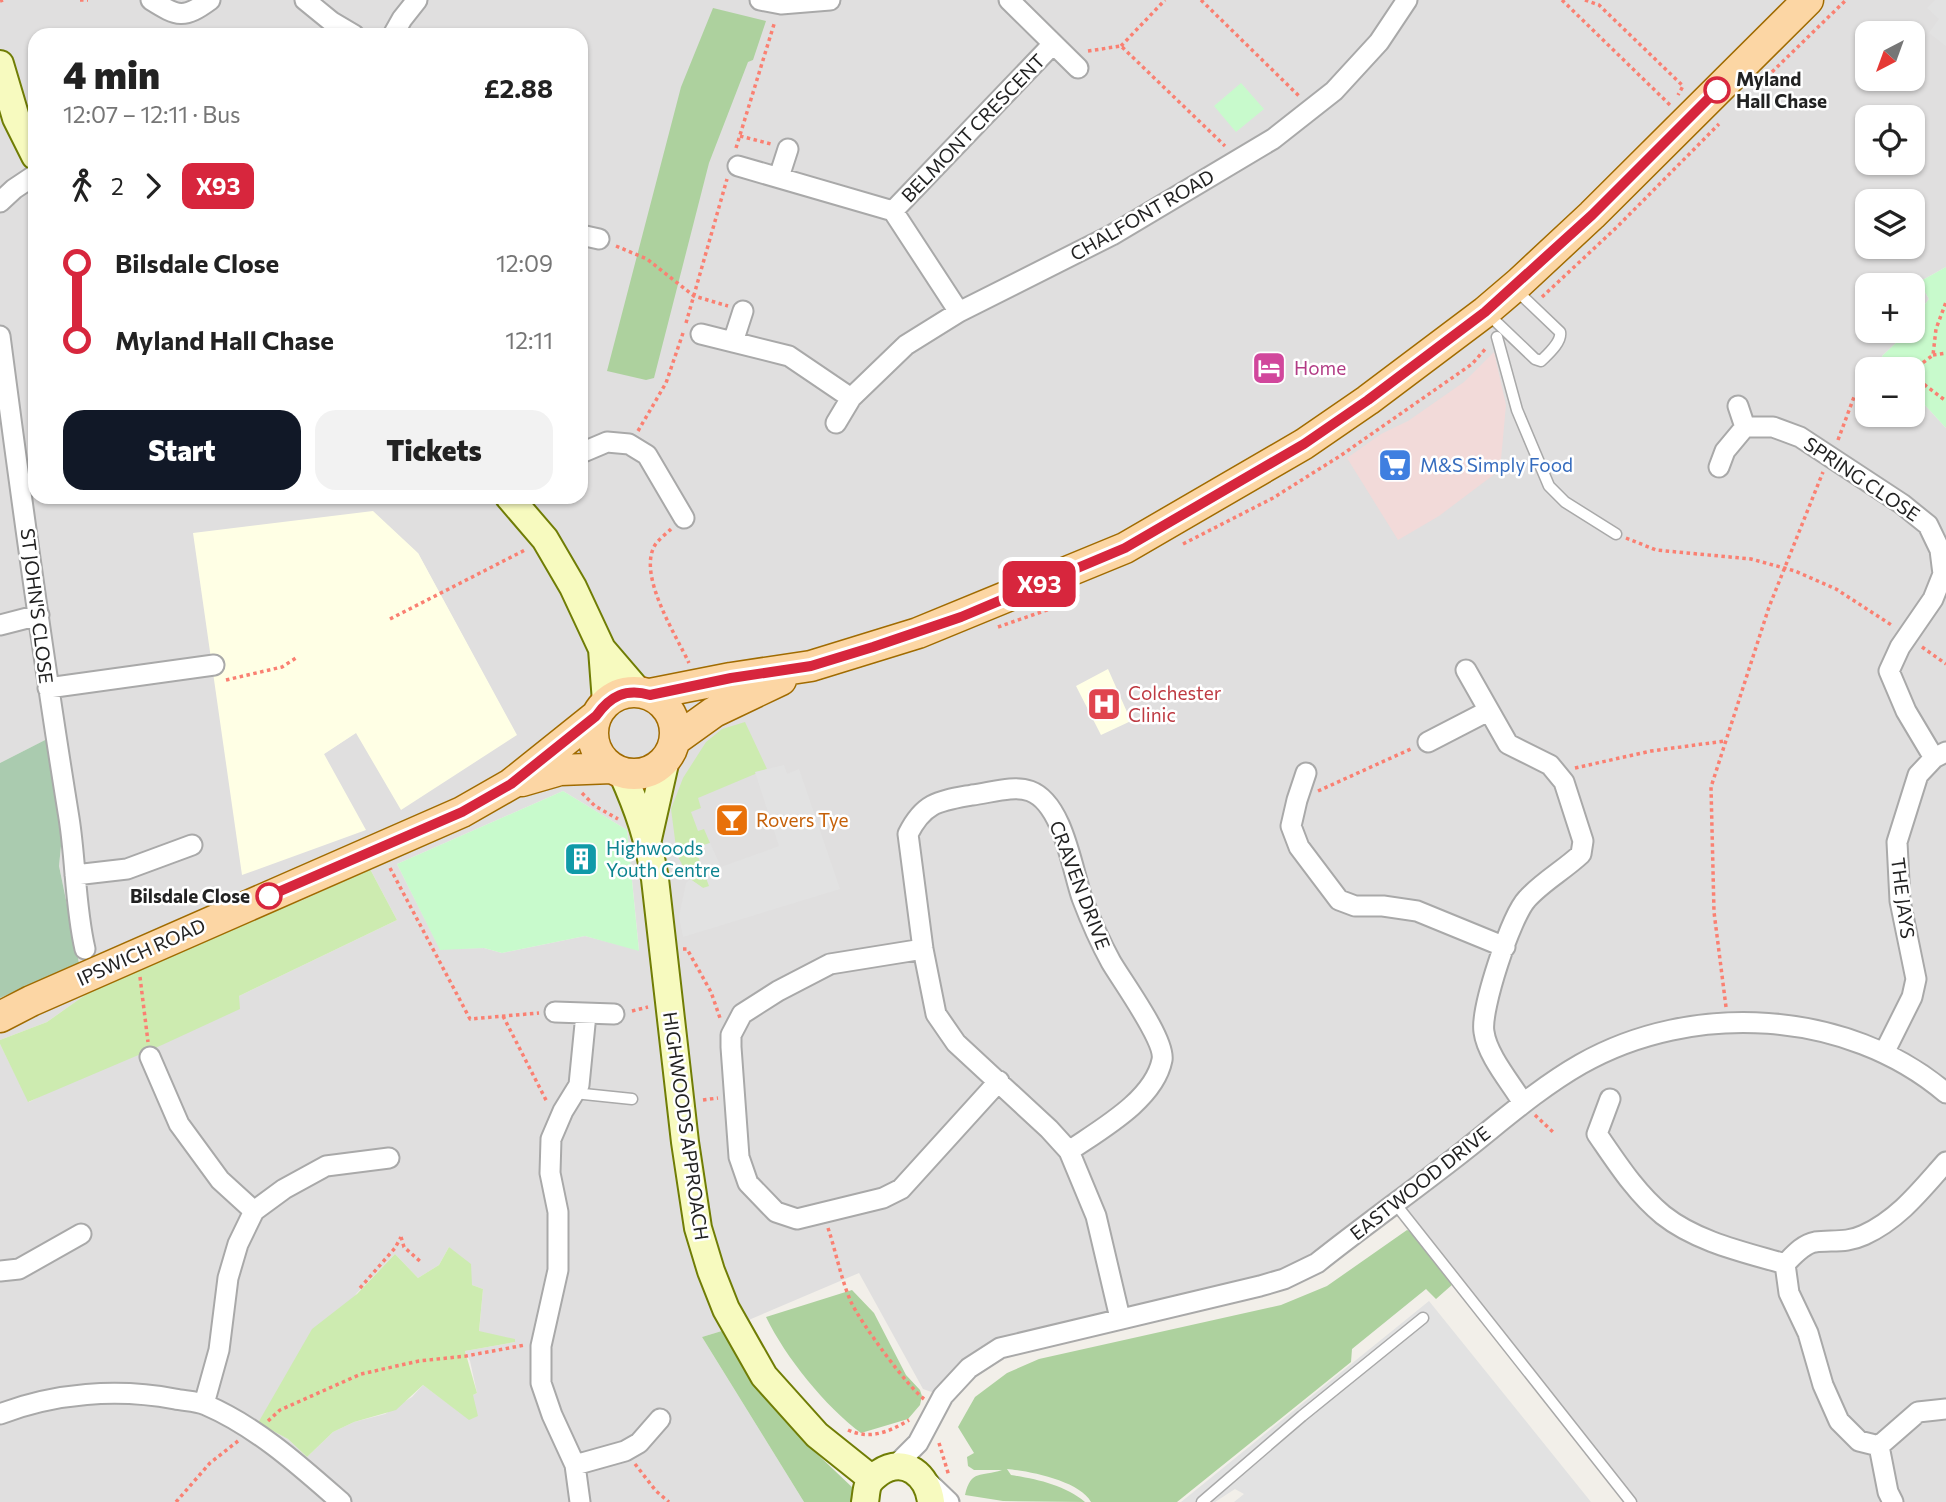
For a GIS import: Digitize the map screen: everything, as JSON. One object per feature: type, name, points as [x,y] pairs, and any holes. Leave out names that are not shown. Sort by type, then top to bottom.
[{"type":"main road","points":[[803,667],[771,686],[714,712],[671,749],[653,770],[637,774],[617,770],[597,751],[592,734],[601,709],[621,693],[644,693],[803,667],[918,633],[1125,548],[1304,444],[1368,400],[1491,324],[1514,287],[1592,215],[1808,0]]},
{"type":"main road","points":[[644,693],[664,704],[673,720],[671,749]]},
{"type":"main road","name":"IPSWICH ROAD","points":[[0,1017],[97,971],[462,812],[511,784],[601,709]]},
{"type":"main road","name":"IPSWICH ROAD","points":[[511,784],[560,771],[617,770]]},
{"type":"street","points":[[151,0],[172,13],[189,13],[210,0]]},
{"type":"street","points":[[305,0],[342,28]]},
{"type":"street","points":[[398,28],[417,0]]},
{"type":"street","points":[[760,0],[780,4],[830,0]]},
{"type":"street","name":"BELMONT CRESCENT","points":[[893,211],[1065,56],[1009,0]]},
{"type":"street","name":"CHALFONT ROAD","points":[[836,423],[851,398],[906,345],[959,312],[1112,235],[1273,139],[1334,91],[1379,42],[1407,0]]},
{"type":"street","points":[[0,64],[16,118],[28,142]]},
{"type":"street","points":[[779,177],[788,149]]},
{"type":"street","points":[[734,165],[893,211],[959,312]]},
{"type":"street","points":[[0,202],[28,180]]},
{"type":"street","points":[[733,342],[743,311]]},
{"type":"street","points":[[701,334],[789,356],[851,398]]},
{"type":"street","name":"ST JOHN'S CLOSE","points":[[0,336],[48,688],[75,858],[77,915],[85,949]]},
{"type":"street","points":[[1719,467],[1725,451],[1745,427],[1738,406]]},
{"type":"street","name":"SPRING CLOSE","points":[[1745,427],[1773,427],[1800,437],[1928,525],[1940,550],[1943,575],[1933,599],[1900,647],[1889,671],[1906,711],[1940,755]]},
{"type":"street","points":[[588,450],[607,442],[629,444],[647,455],[684,518]]},
{"type":"street","points":[[519,504],[545,539],[573,587],[602,649],[644,693]]},
{"type":"street","points":[[0,625],[39,615]]},
{"type":"street","points":[[601,709],[602,649]]},
{"type":"street","points":[[1466,670],[1508,744],[1550,765],[1564,782],[1583,841],[1581,854],[1526,900],[1513,922],[1484,1013],[1484,1032],[1490,1050],[1523,1103]]},
{"type":"street","points":[[48,688],[215,673]]},
{"type":"street","points":[[1428,742],[1488,711]]},
{"type":"street","name":"HIGHWOODS APPROACH","points":[[648,839],[671,749]]},
{"type":"street","name":"THE JAYS","points":[[1884,1053],[1912,997],[1916,978],[1900,901],[1897,842],[1918,775],[1940,755]]},
{"type":"street","name":"HIGHWOODS APPROACH","points":[[617,770],[641,815],[648,839],[698,1228],[726,1309],[764,1376],[817,1435],[917,1489]]},
{"type":"street","points":[[1306,773],[1292,826],[1299,847],[1339,900],[1355,906],[1383,906],[1417,911],[1505,947]]},
{"type":"street","name":"CRAVEN DRIVE","points":[[1069,1152],[1140,1099],[1158,1074],[1163,1055],[1154,1033],[1109,959],[1083,900],[1061,828],[1045,801],[1030,791],[1011,789],[940,801],[923,810],[908,834],[923,949],[936,1014],[956,1043],[1049,1129],[1069,1152],[1096,1216],[1120,1318]]},
{"type":"street","points":[[75,875],[127,869],[192,845]]},
{"type":"street","points":[[923,949],[830,964],[778,991],[742,1014],[731,1035],[738,1157],[748,1183],[776,1212],[797,1219],[883,1198],[901,1189],[999,1081]]},
{"type":"street","points":[[555,1012],[614,1014]]},
{"type":"street","points":[[580,1502],[575,1465],[552,1416],[541,1382],[541,1346],[558,1269],[558,1212],[550,1172],[551,1139],[579,1085],[586,1014]]},
{"type":"street","name":"EASTWOOD DRIVE","points":[[917,1489],[923,1435],[943,1396],[969,1368],[1000,1348],[1283,1279],[1317,1263],[1523,1103],[1581,1065],[1617,1047],[1655,1033],[1728,1024],[1799,1026],[1841,1036],[1884,1053],[1946,1093]]},
{"type":"street","points":[[150,1057],[179,1124],[220,1180],[254,1212]]},
{"type":"street","points":[[1610,1099],[1597,1134],[1626,1177],[1664,1215],[1695,1234],[1785,1264]]},
{"type":"street","points":[[204,1404],[219,1350],[228,1278],[238,1244],[254,1212],[284,1189],[326,1166],[389,1158]]},
{"type":"street","points":[[1785,1264],[1797,1251],[1814,1242],[1835,1243],[1861,1237],[1884,1225],[1906,1208],[1946,1162]]},
{"type":"street","points":[[0,1271],[19,1269],[81,1234]]},
{"type":"street","points":[[1785,1264],[1789,1293],[1808,1333],[1823,1385],[1839,1420],[1859,1441],[1879,1446]]},
{"type":"street","points":[[0,1414],[87,1394],[164,1397],[204,1404],[254,1431],[303,1468],[341,1502]]},
{"type":"street","points":[[1879,1446],[1918,1412],[1946,1409]]},
{"type":"street","points":[[575,1465],[625,1451],[639,1443],[660,1419]]},
{"type":"street","points":[[1879,1446],[1888,1492],[1893,1502]]},
{"type":"lane","points":[[1491,324],[1535,359],[1542,359],[1559,340],[1560,332],[1514,287]]},
{"type":"lane","points":[[1491,324],[1517,410],[1549,486],[1565,502],[1616,534]]},
{"type":"lane","points":[[575,1093],[632,1099]]},
{"type":"lane","points":[[1394,1202],[1631,1502]]},
{"type":"lane","points":[[1202,1502],[1302,1416],[1423,1318]]},
{"type":"path","points":[[80,0],[89,0]]},
{"type":"path","points":[[1065,56],[1121,46],[1165,0]]},
{"type":"path","points":[[1201,0],[1312,108]]},
{"type":"path","points":[[1562,0],[1671,106],[1683,86],[1599,5],[1585,0]]},
{"type":"path","points":[[1771,73],[1846,0]]},
{"type":"path","points":[[629,444],[667,383],[780,4]]},
{"type":"path","points":[[1121,46],[1239,159]]},
{"type":"path","points":[[1686,158],[1720,123]]},
{"type":"path","points":[[740,136],[788,149]]},
{"type":"path","points":[[590,237],[647,259],[694,296],[743,311]]},
{"type":"path","points":[[1933,355],[1936,329],[1946,302]]},
{"type":"path","points":[[1925,361],[1933,355],[1946,353]]},
{"type":"path","points":[[1925,385],[1946,401]]},
{"type":"path","points":[[1728,1024],[1714,912],[1711,787],[1769,607],[1855,396]]},
{"type":"path","points":[[684,518],[656,543],[650,566],[653,587],[699,684]]},
{"type":"path","points":[[1616,534],[1656,550],[1751,559],[1794,572],[1836,589],[1946,664]]},
{"type":"path","points":[[390,620],[545,539]]},
{"type":"path","points":[[215,673],[282,667],[296,658]]},
{"type":"path","points":[[1556,772],[1651,751],[1725,741]]},
{"type":"path","points":[[1297,800],[1428,742]]},
{"type":"path","points":[[382,848],[470,1019],[555,1012]]},
{"type":"path","points":[[674,948],[687,949],[711,992],[722,1024],[731,1035]]},
{"type":"path","points":[[614,1014],[667,1003]]},
{"type":"path","points":[[503,1016],[558,1123]]},
{"type":"path","points":[[1523,1103],[1554,1133]]},
{"type":"path","points":[[824,1213],[852,1302],[916,1393],[937,1408]]},
{"type":"path","points":[[360,1288],[395,1248],[401,1237],[404,1247],[422,1263]]},
{"type":"path","points":[[176,1502],[210,1463],[280,1410],[361,1374],[521,1344],[541,1346]]},
{"type":"path","points":[[917,1489],[937,1436],[923,1435]]},
{"type":"path","points":[[625,1451],[656,1491],[669,1502]]},
{"type":"shaded area","points":[[0,0],[1946,0],[1946,267],[1925,279],[1925,273],[1855,273],[1855,343],[1896,343],[1883,357],[1855,357],[1855,427],[1925,427],[1925,405],[1946,428],[1946,1502],[1631,1502],[1394,1203],[1317,1263],[1001,1348],[943,1396],[923,1389],[859,1273],[725,1330],[702,1337],[804,1502],[0,1502],[0,1044],[29,1102],[397,920],[370,869],[303,900],[239,924],[138,971],[102,983],[47,1022],[0,1040],[0,998],[79,963],[59,866],[63,826],[49,738],[0,763]],"holes":[[[418,553],[516,735],[357,732],[324,754],[214,665]],[[563,791],[627,830],[639,950],[585,936],[502,953],[484,948],[440,949],[397,864]],[[449,1247],[472,1285],[483,1289],[479,1332],[515,1342],[465,1351],[477,1393],[473,1395],[469,1419],[423,1385],[412,1397],[385,1414],[354,1422],[333,1432],[307,1457],[288,1439],[258,1423],[357,1293],[395,1254],[418,1278],[439,1265]]]},
{"type":"shaded area","points":[[1935,0],[1946,0],[1946,46],[1929,33],[1939,19],[1927,8]]},
{"type":"shaded area","points":[[1494,352],[1506,405],[1500,470],[1439,516],[1398,540],[1347,458],[1381,434],[1408,421],[1464,382]]},
{"type":"shaded area","points":[[373,511],[418,553],[517,735],[401,810],[356,733],[324,754],[366,830],[242,875],[193,533]]},
{"type":"shaded area","name":"Colchester Clinic","points":[[1108,669],[1131,721],[1101,735],[1076,686]]},
{"type":"shaded area","points":[[49,738],[63,826],[59,866],[79,963],[0,998],[0,763]]},
{"type":"shaded area","points":[[784,765],[787,774],[799,769],[840,889],[683,937],[679,917],[686,883],[690,879],[703,888],[709,886],[695,848],[710,843],[721,867],[779,846],[755,772]]},
{"type":"shaded area","points":[[1429,1301],[1591,1502],[1234,1502],[1244,1494],[1235,1489],[1215,1502],[1181,1502]]},
{"type":"green space","points":[[713,8],[766,21],[753,60],[748,62],[709,163],[654,378],[646,380],[607,371],[681,87]]},
{"type":"green space","points":[[1241,83],[1264,109],[1236,132],[1214,106]]},
{"type":"green space","points":[[1946,267],[1946,428],[1925,405],[1925,357],[1882,356],[1896,343],[1925,343],[1925,304],[1929,299],[1925,292],[1925,279]]},
{"type":"green space","points":[[745,722],[767,769],[698,798],[701,808],[691,812],[698,831],[704,829],[710,843],[695,848],[710,887],[703,888],[690,879],[677,855],[671,809],[683,778],[706,742],[722,729]]},
{"type":"green space","points":[[563,791],[627,830],[639,951],[585,936],[502,953],[484,948],[440,950],[397,864]]},
{"type":"green space","points":[[370,869],[397,920],[239,996],[240,1009],[28,1102],[0,1040],[47,1022],[102,983],[138,971],[197,941],[303,900]]},
{"type":"green space","points":[[1407,1230],[1427,1246],[1453,1284],[1436,1299],[1426,1289],[1352,1349],[1351,1362],[1177,1502],[1091,1502],[1076,1488],[1065,1483],[1007,1469],[1011,1475],[1059,1487],[1085,1502],[1003,1501],[965,1495],[970,1481],[978,1475],[1002,1470],[974,1470],[968,1466],[967,1457],[974,1453],[958,1427],[975,1397],[1007,1373],[1039,1359],[1281,1305],[1327,1286]]},
{"type":"green space","points":[[449,1247],[471,1264],[472,1285],[483,1289],[479,1331],[515,1339],[515,1342],[465,1351],[477,1393],[473,1395],[478,1416],[469,1420],[423,1385],[396,1410],[354,1422],[333,1432],[307,1457],[288,1439],[258,1423],[312,1329],[357,1294],[395,1254],[418,1278],[439,1265]]},
{"type":"green space","points":[[852,1290],[874,1313],[906,1375],[922,1396],[920,1405],[908,1419],[861,1433],[834,1409],[808,1380],[784,1349],[766,1317]]},
{"type":"green space","points":[[725,1330],[779,1410],[813,1450],[854,1489],[853,1502],[804,1502],[702,1337]]},
{"type":"bus line","name":"X93","points":[[269,896],[462,812],[511,784],[596,716],[606,702],[621,693],[638,691],[650,695],[731,678],[811,666],[961,617],[1125,548],[1304,444],[1368,400],[1485,312],[1592,215],[1717,90]]},
{"type":"place","name":"Myland Hall Chase","points":[[1717,90]]},
{"type":"place","name":"Home","points":[[1269,368]]},
{"type":"place","name":"M&S Simply Food","points":[[1395,465]]},
{"type":"place","name":"Colchester Clinic","points":[[1104,704]]},
{"type":"place","name":"Rovers Tye","points":[[732,820]]},
{"type":"place","name":"Highwoods Youth Centre","points":[[581,859]]},
{"type":"place","name":"Bilsdale Close","points":[[269,896]]}]
